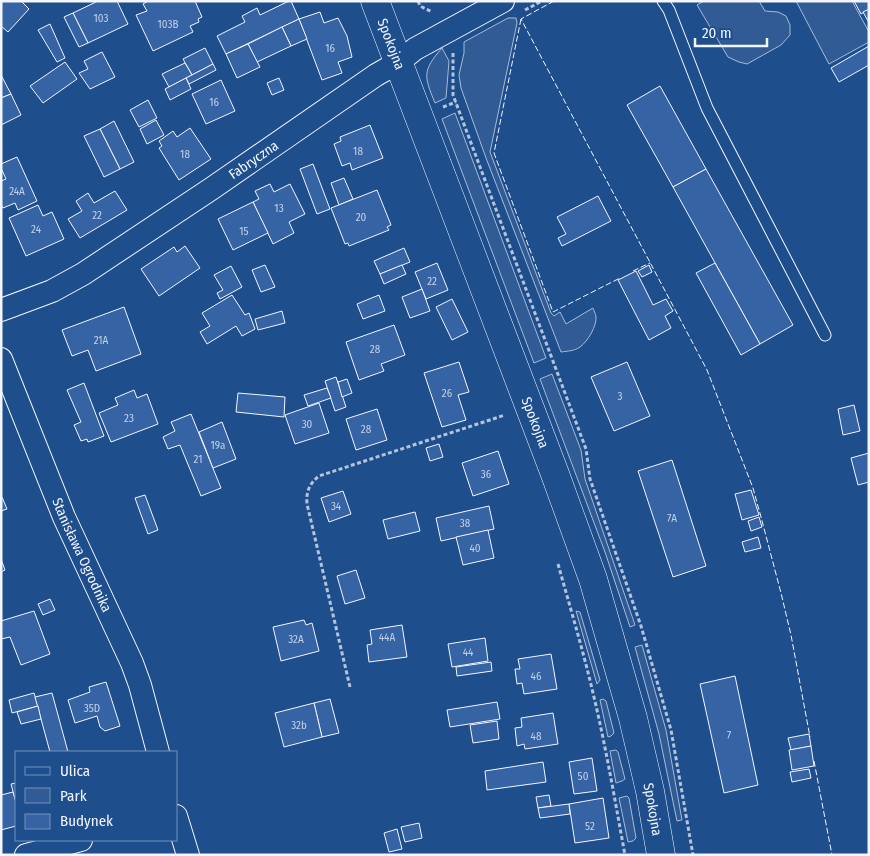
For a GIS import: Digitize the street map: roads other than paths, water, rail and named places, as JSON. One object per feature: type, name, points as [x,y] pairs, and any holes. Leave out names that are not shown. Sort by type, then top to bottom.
[{"type":"street","name":"Spokojna","points":[[375,1],[593,579],[633,718],[650,791],[661,855]]},
{"type":"street","name":"Fabryczna","points":[[1,310],[52,291],[83,274],[415,49],[502,1]]},
{"type":"street","name":"Stanisława Ogrodnika","points":[[1,359],[64,517],[132,663],[140,685],[158,751]]},
{"type":"street","points":[[178,822],[188,855]]},
{"type":"street","points":[[26,855],[77,841]]},
{"type":"lane","points":[[663,1],[669,10],[707,108],[825,335]]}]
